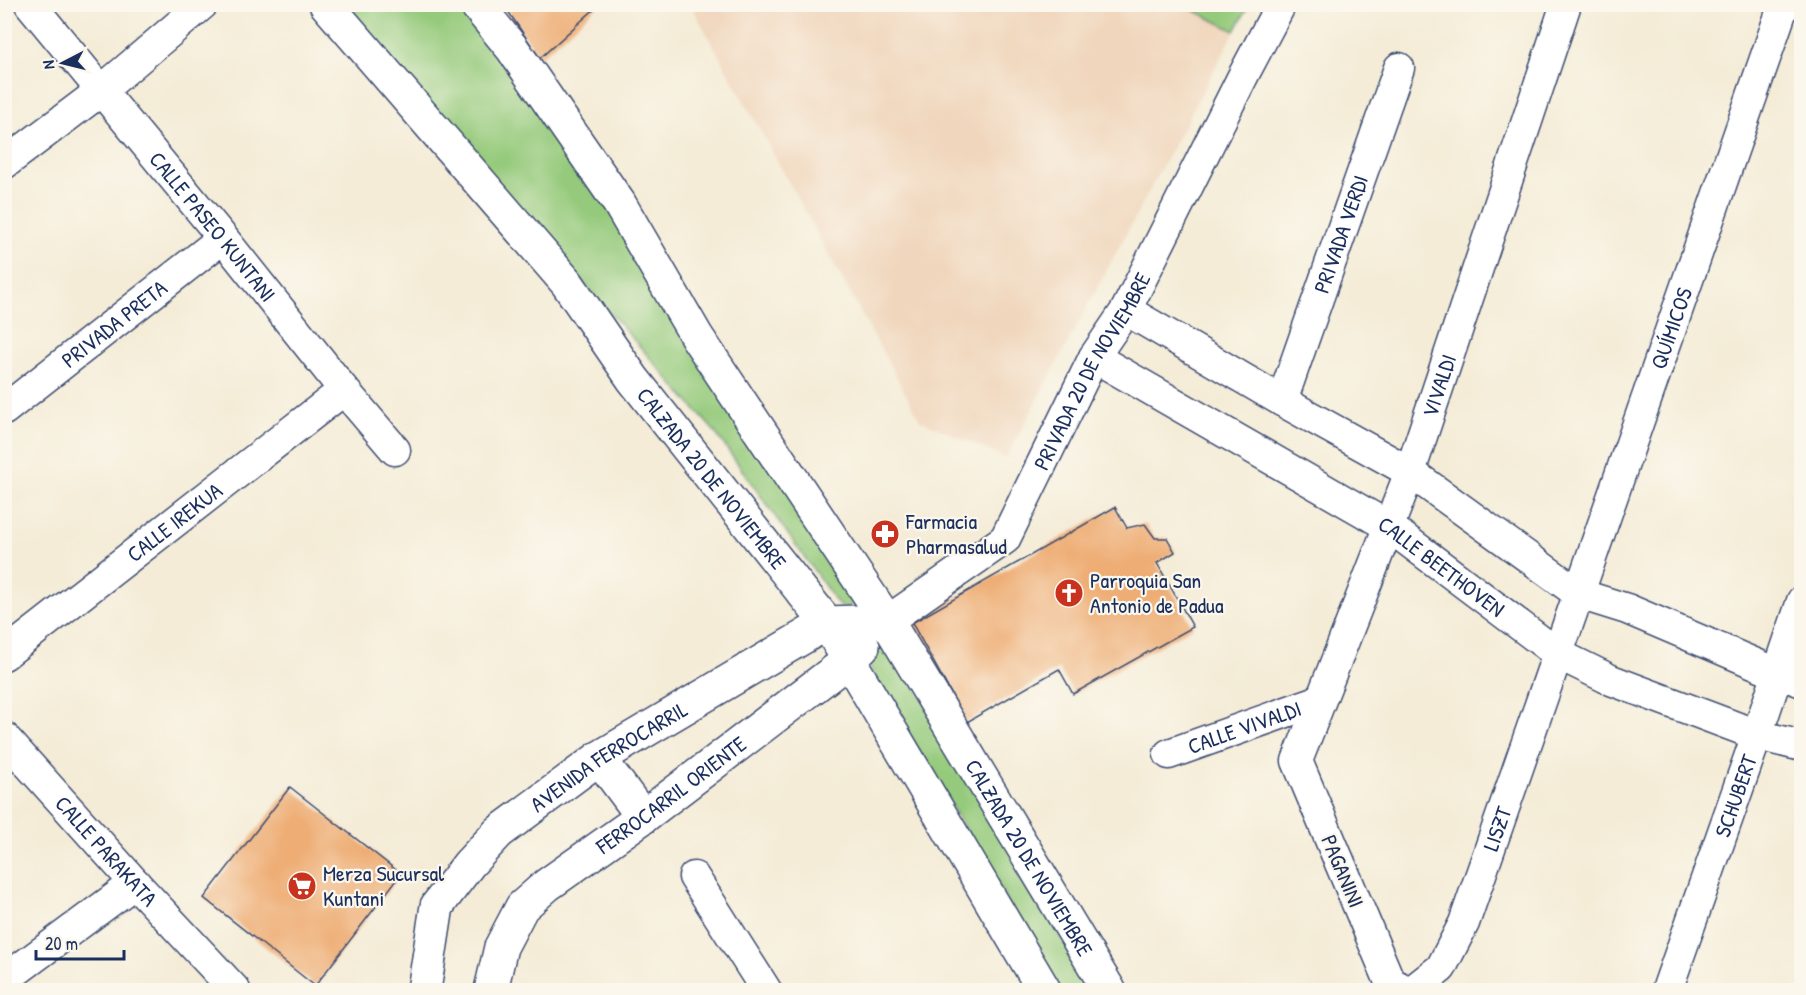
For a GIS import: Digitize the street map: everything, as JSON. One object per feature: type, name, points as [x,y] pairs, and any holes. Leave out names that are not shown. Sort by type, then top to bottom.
[{"type":"main road","name":"CALZADA 20 DE NOVIEMBRE","points":[[326,4],[567,284],[633,379],[827,623],[1044,990]]},
{"type":"main road","name":"CALZADA 20 DE NOVIEMBRE","points":[[476,4],[512,48],[619,203],[697,337],[887,621],[1108,990]]},
{"type":"main road","name":"AVENIDA FERROCARRIL","points":[[424,990],[437,906],[469,864],[499,831],[599,758],[827,623],[887,621]]},
{"type":"main road","name":"FERROCARRIL ORIENTE","points":[[491,990],[501,947],[522,907],[547,885],[643,817],[849,660],[887,621]]},
{"type":"main road","points":[[599,758],[643,817]]},
{"type":"street","name":"CALLE PASEO KUNTANI","points":[[30,4],[223,238],[344,390],[396,450]]},
{"type":"street","points":[[4,164],[102,90],[203,4]]},
{"type":"street","name":"PRIVADA 20 DE NOVIEMBRE","points":[[887,621],[1005,539],[1095,357],[1126,310],[1281,4]]},
{"type":"street","name":"VIVALDI","points":[[1297,760],[1410,472],[1566,4]]},
{"type":"street","name":"QUÍMICOS","points":[[1558,654],[1784,4]]},
{"type":"street","name":"PRIVADA VERDI","points":[[1282,401],[1399,68]]},
{"type":"street","name":"PRIVADA PRETA","points":[[4,410],[223,238]]},
{"type":"street","points":[[1126,310],[1410,472],[1579,594],[1627,609],[1789,677]]},
{"type":"street","name":"CALLE BEETHOVEN","points":[[1095,357],[1388,526],[1558,654],[1611,680],[1758,735],[1802,746]]},
{"type":"street","name":"CALLE IREKUA","points":[[4,655],[344,390]]},
{"type":"street","name":"SCHUBERT","points":[[1667,990],[1758,735],[1789,677],[1802,601]]},
{"type":"street","name":"LISZT","points":[[1403,988],[1440,968],[1464,923],[1558,654]]},
{"type":"street","name":"CALLE VIVALDI","points":[[1169,754],[1320,700]]},
{"type":"street","name":"CALLE PARAKATA","points":[[4,736],[135,883],[235,990]]},
{"type":"street","name":"PAGANINI","points":[[1297,760],[1403,988]]},
{"type":"street","points":[[694,877],[766,990]]},
{"type":"street","points":[[4,980],[135,883]]},
{"type":"shaded area","points":[[691,5],[1183,5],[1235,31],[1006,458],[920,420]]},
{"type":"green space","points":[[1249,4],[1235,31],[1183,5]]},
{"type":"green space","points":[[344,5],[461,5],[533,89],[858,589],[854,606],[840,607],[715,432],[521,213]]},
{"type":"green space","points":[[877,647],[894,650],[1092,990],[1059,990],[868,664]]},
{"type":"building","points":[[503,4],[600,4],[540,58]]},
{"type":"building","name":"Parroquia San Antonio de Padua","points":[[1115,507],[1127,528],[1145,524],[1155,538],[1167,538],[1175,552],[1157,563],[1193,627],[1073,694],[1059,669],[967,722],[912,623]]},
{"type":"building","name":"Merza Sucursal Kuntani","points":[[290,787],[401,874],[315,986],[204,898]]},
{"type":"place","name":"Farmacia Pharmasalud","points":[[885,534]]},
{"type":"place","name":"Parroquia San Antonio de Padua","points":[[1069,593]]},
{"type":"place","name":"Merza Sucursal Kuntani","points":[[302,886]]}]
